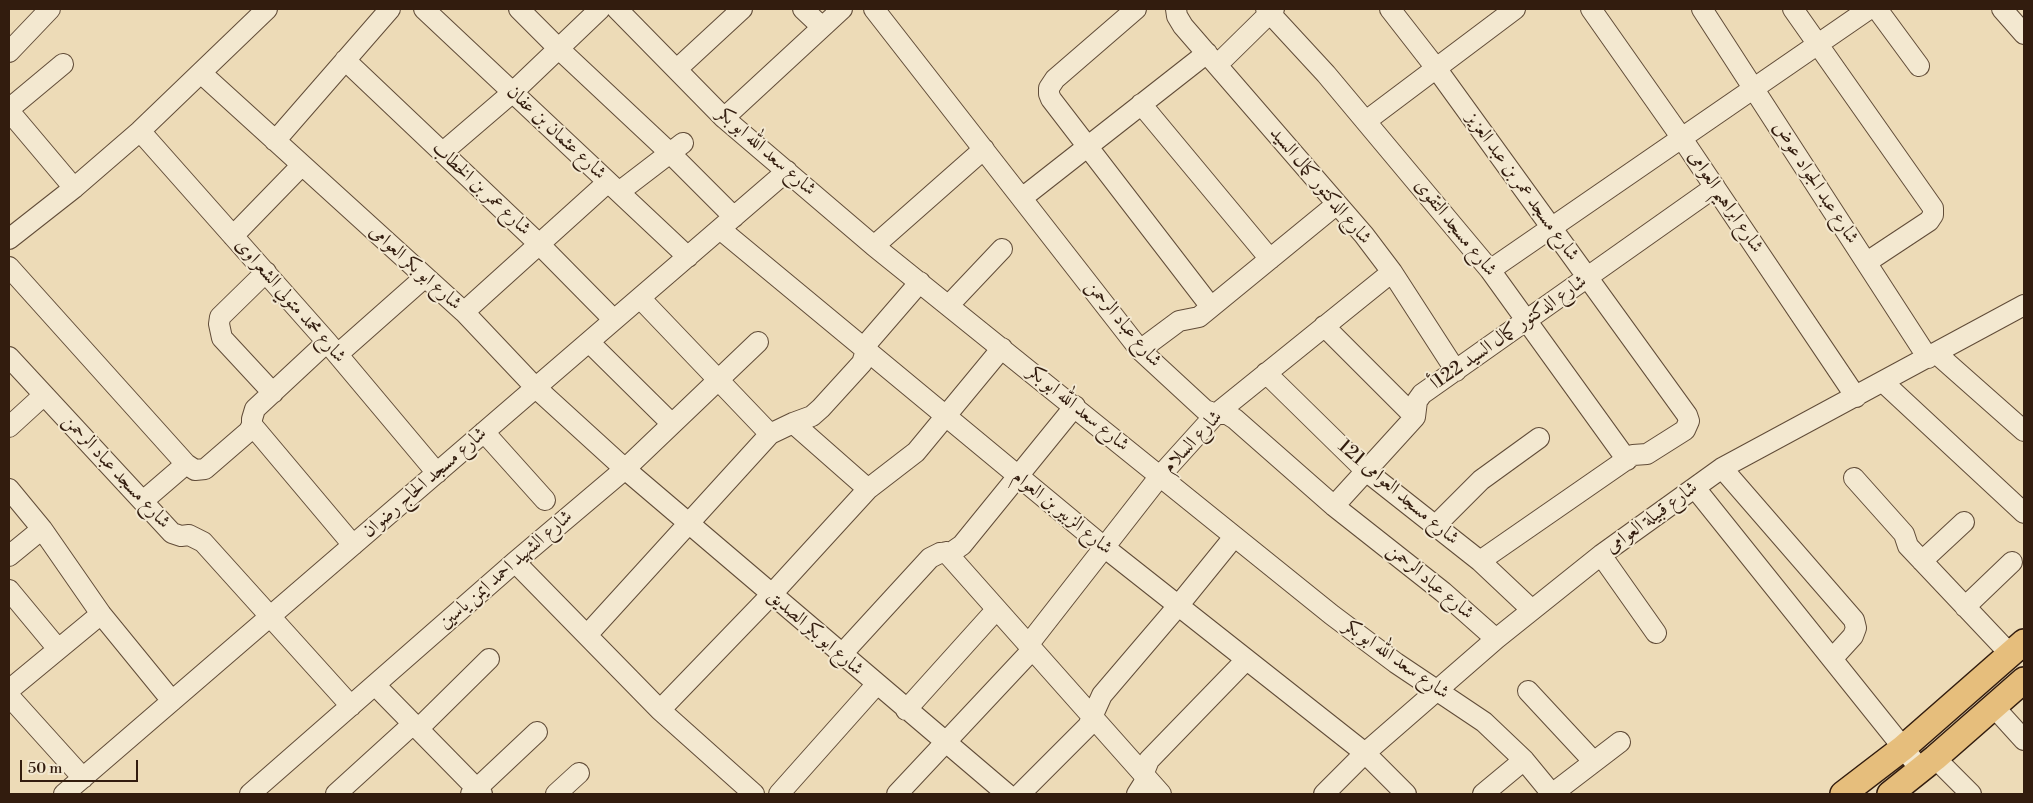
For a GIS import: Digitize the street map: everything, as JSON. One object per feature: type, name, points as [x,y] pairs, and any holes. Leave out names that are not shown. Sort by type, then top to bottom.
[{"type":"main road","points":[[1843,794],[1903,748],[2018,648]]},
{"type":"main road","points":[[1890,794],[1928,764],[2024,680]]},
{"type":"street","points":[[11,45],[50,9]]},
{"type":"street","points":[[9,239],[74,188],[140,131],[267,9]]},
{"type":"street","points":[[275,141],[390,9]]},
{"type":"street","name":"شارع عثمان بن عفان","points":[[424,9],[688,256]]},
{"type":"street","name":"شارع الزبير بن العوام","points":[[519,9],[559,49],[677,148],[727,223],[865,350],[1104,547],[1365,753],[1406,794]]},
{"type":"street","points":[[443,152],[513,92],[600,9]]},
{"type":"street","name":"شارع سعد الله ابو بكر","points":[[617,9],[724,118],[874,246],[1075,406],[1234,537],[1396,663],[1484,722],[1524,760],[1552,794]]},
{"type":"street","points":[[676,69],[742,9]]},
{"type":"street","points":[[803,9],[822,27]]},
{"type":"street","points":[[724,118],[842,9]]},
{"type":"street","name":"شارع عباد الرحمن","points":[[874,9],[1140,350],[1205,410],[1216,414],[1227,414],[1235,419],[1334,506],[1444,592],[1496,639]]},
{"type":"street","points":[[1136,9],[1055,79],[1050,88],[1051,99],[1211,307]]},
{"type":"street","name":"شارع الدكتور كمال السيد","points":[[1176,9],[1180,21],[1392,272],[1456,371]]},
{"type":"street","name":"شارع مسجد عمر بن عبد العزيز","points":[[1390,9],[1436,68],[1687,415],[1688,425],[1685,430],[1652,452],[1633,456],[1627,460]]},
{"type":"street","points":[[1366,121],[1515,9]]},
{"type":"street","name":"شارع ابراهيم العوامى","points":[[1592,9],[1715,187],[1856,397]]},
{"type":"street","name":"شارع عبد الجواد عوض","points":[[1702,9],[1867,262],[1933,356],[2024,431]]},
{"type":"street","points":[[1793,9],[1819,43],[1931,204],[1934,212],[1929,221],[1867,262]]},
{"type":"street","points":[[1490,270],[1869,9]]},
{"type":"street","points":[[1877,9],[1919,66]]},
{"type":"street","points":[[2002,9],[2024,34]]},
{"type":"street","points":[[1022,198],[1141,104],[1212,59],[1270,10]]},
{"type":"street","name":"شارع مسجد التقوى","points":[[1270,10],[1366,121],[1490,270],[1627,460]]},
{"type":"street","name":"شارع عمر بن الخطاب","points":[[345,60],[539,244],[614,320]]},
{"type":"street","points":[[63,64],[9,110],[74,188]]},
{"type":"street","name":"شارع ابو بكر العوامى","points":[[201,73],[464,312],[535,387],[625,469]]},
{"type":"street","points":[[1141,104],[1270,259]]},
{"type":"street","name":"شارع محمد متولي الشعراوى","points":[[140,131],[266,272],[437,473]]},
{"type":"street","points":[[464,312],[539,244],[614,187],[677,148]]},
{"type":"street","points":[[874,246],[984,149]]},
{"type":"street","points":[[233,236],[302,165]]},
{"type":"street","name":"شارع مسجد الحاج رضوان","points":[[64,794],[787,171]]},
{"type":"street","name":"شارع الدكتور كمال السيد 122أ","points":[[1334,506],[1415,418],[1416,404],[1419,398],[1715,187]]},
{"type":"street","points":[[1140,350],[1178,321],[1196,319],[1336,204]]},
{"type":"street","points":[[949,305],[1002,249]]},
{"type":"street","points":[[9,267],[196,467]]},
{"type":"street","points":[[266,272],[220,317],[218,324],[222,338],[273,392]]},
{"type":"street","name":"شارع السلام","points":[[897,794],[946,743],[1030,648],[1104,547],[1160,476],[1216,414],[1392,272]]},
{"type":"street","points":[[143,502],[248,431],[252,425],[255,409],[273,392],[425,277]]},
{"type":"street","points":[[587,635],[770,434],[812,416],[822,408],[862,363],[869,341],[920,282]]},
{"type":"street","points":[[640,298],[770,434]]},
{"type":"street","name":"شارع قبيلة العوامى","points":[[1324,794],[1365,753],[1496,639],[1601,555],[1722,468],[1933,356],[2024,305]]},
{"type":"street","points":[[1324,326],[1415,418]]},
{"type":"street","points":[[589,342],[672,424]]},
{"type":"street","name":"شارع الشهيد احمد ايمن ياسين","points":[[250,794],[514,562],[625,469],[758,342]]},
{"type":"street","points":[[660,710],[771,595],[868,489],[916,452],[1002,348]]},
{"type":"street","name":"شارع مسجد عباد الرحمن","points":[[9,357],[172,533],[190,535],[203,542],[351,706]]},
{"type":"street","name":"شارع مسجد العوامى 121","points":[[1266,373],[1366,471],[1480,561],[1532,610]]},
{"type":"street","points":[[1883,382],[2024,513]]},
{"type":"street","points":[[9,427],[44,395]]},
{"type":"street","points":[[841,655],[930,558],[946,552],[952,552],[962,545],[1075,406]]},
{"type":"street","points":[[793,423],[868,489]]},
{"type":"street","points":[[252,425],[353,545]]},
{"type":"street","points":[[484,432],[545,500]]},
{"type":"street","points":[[1435,526],[1481,480],[1538,438]]},
{"type":"street","points":[[1480,561],[1627,460]]},
{"type":"street","points":[[1722,468],[1854,620],[1856,628],[1853,636],[1832,659]]},
{"type":"street","name":"شارع ابو بكر الصديق","points":[[625,469],[876,685],[1007,794]]},
{"type":"street","points":[[1854,478],[1904,534],[1908,546],[1965,606],[2018,648]]},
{"type":"street","points":[[1695,488],[1903,748],[1971,794]]},
{"type":"street","points":[[9,490],[42,529],[101,614],[172,701]]},
{"type":"street","points":[[1922,561],[1964,522]]},
{"type":"street","points":[[9,556],[42,529]]},
{"type":"street","points":[[1020,794],[1088,726],[1096,704],[1102,695],[1234,537]]},
{"type":"street","points":[[946,552],[1092,718],[1141,786],[1161,794]]},
{"type":"street","points":[[1601,555],[1656,632]]},
{"type":"street","points":[[514,562],[660,710],[754,794]]},
{"type":"street","points":[[1965,606],[2012,562]]},
{"type":"street","points":[[9,590],[58,649]]},
{"type":"street","points":[[906,710],[996,610]]},
{"type":"street","points":[[9,690],[101,614]]},
{"type":"street","points":[[336,794],[416,726],[489,659]]},
{"type":"street","points":[[1141,786],[1149,760],[1246,660]]},
{"type":"street","points":[[375,684],[477,793],[537,732]]},
{"type":"street","points":[[779,794],[876,685]]},
{"type":"street","points":[[1528,691],[1594,762]]},
{"type":"street","points":[[9,696],[83,778]]},
{"type":"street","points":[[1994,707],[2024,740]]},
{"type":"street","points":[[1552,794],[1620,742]]},
{"type":"street","points":[[1483,794],[1524,760]]},
{"type":"street","points":[[556,794],[578,774]]}]
